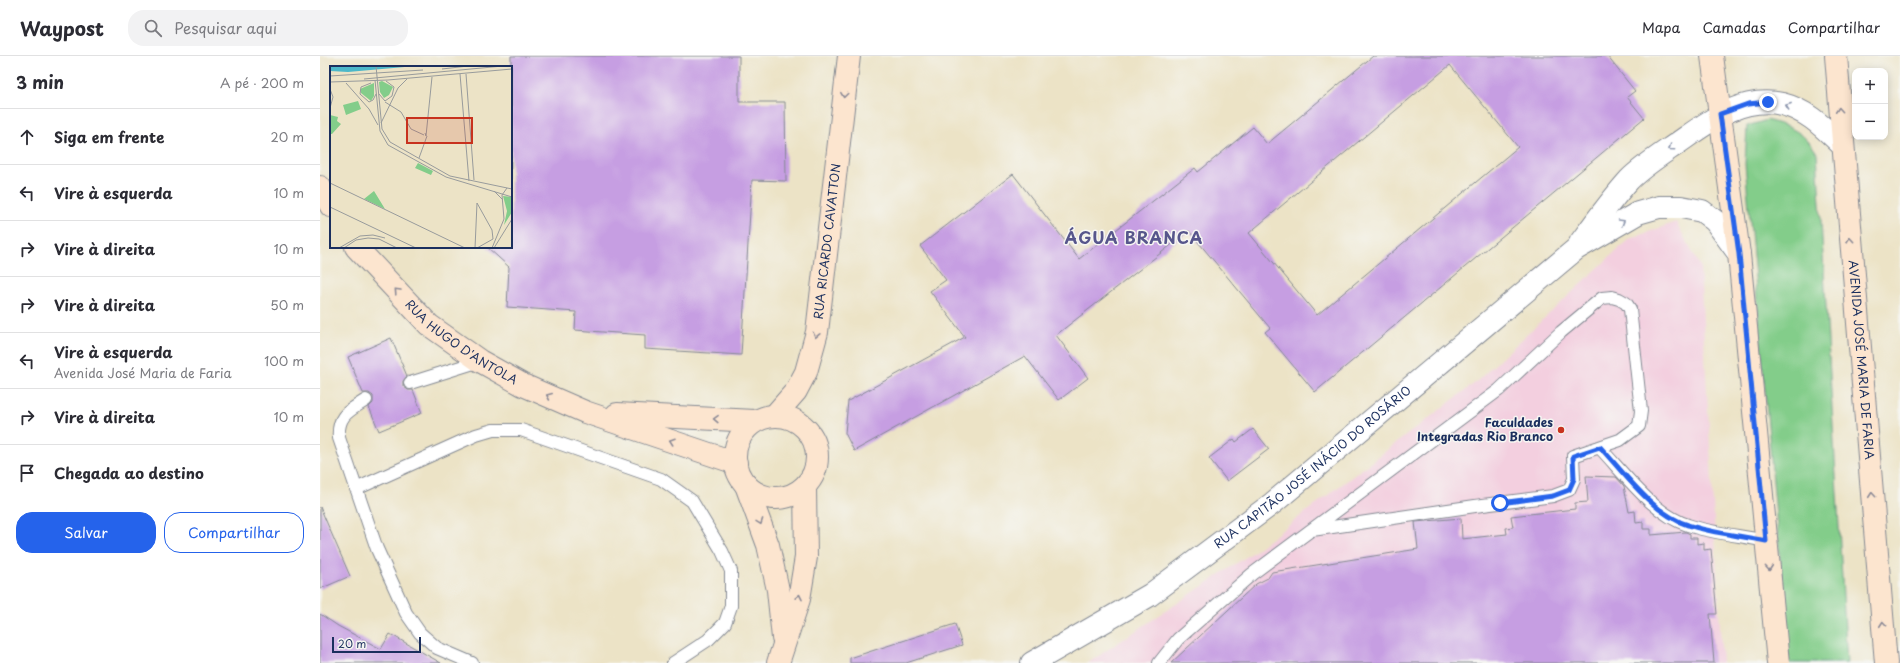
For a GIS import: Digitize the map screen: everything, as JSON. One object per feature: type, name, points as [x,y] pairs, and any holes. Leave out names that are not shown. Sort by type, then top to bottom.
[{"type":"street","name":"RUA RICARDO CAVATTON","points":[[765,418],[796,391],[806,372],[817,332],[849,56]]},
{"type":"street","points":[[1712,56],[1739,254],[1778,663]]},
{"type":"street","name":"AVENIDA JOSÉ MARIA DE FARIA","points":[[1836,56],[1842,145],[1886,663]]},
{"type":"street","name":"RUA CAPITÃO JOSÉ INÁCIO DO ROSÁRIO","points":[[1576,249],[1611,200],[1630,179],[1654,160],[1720,114],[1748,104],[1768,102],[1783,104],[1807,114],[1820,123],[1842,145]]},
{"type":"street","points":[[320,187],[330,204]]},
{"type":"street","name":"RUA CAPITÃO JOSÉ INÁCIO DO ROSÁRIO","points":[[1032,663],[1150,595],[1273,503],[1576,249],[1638,213],[1659,207],[1681,207],[1702,211],[1715,221],[1739,254]]},
{"type":"street","name":"RUA HUGO D'ANTOLA","points":[[357,248],[429,325],[480,361],[523,385],[585,412],[736,462]]},
{"type":"street","name":"RUA HUGO D'ANTOLA","points":[[585,412],[765,418]]},
{"type":"street","points":[[746,485],[756,493],[769,497],[782,498],[794,494],[805,487],[813,476],[818,462],[817,448],[812,435],[802,424],[789,417],[765,418],[746,429],[739,439],[736,451],[736,462],[739,475],[746,485],[768,545],[778,590],[781,655]]},
{"type":"street","points":[[781,655],[799,600],[806,557],[805,487]]},
{"type":"lane","points":[[1159,663],[1183,634],[1252,574],[1499,390],[1562,332],[1602,298],[1612,297],[1626,303],[1630,309],[1641,411],[1639,426],[1620,440],[1573,456],[1574,479],[1569,490],[1553,496],[1312,530]]},
{"type":"lane","points":[[410,383],[480,361]]},
{"type":"lane","points":[[366,400],[344,414],[338,431],[339,438],[377,549],[406,613],[420,633],[437,648],[472,663]]},
{"type":"lane","points":[[356,489],[476,435],[493,430],[520,430],[661,479],[692,501],[722,551],[730,572],[730,606],[725,623],[708,640],[674,663]]},
{"type":"lane","points":[[1600,447],[1647,499],[1662,512],[1688,525],[1766,541]]},
{"type":"shaded area","name":"Faculdades Integradas Rio Branco","points":[[1676,222],[1700,266],[1722,663],[1088,663],[1252,553],[1475,383],[1629,239]]},
{"type":"green space","points":[[1767,120],[1796,131],[1812,145],[1817,153],[1847,663],[1789,663],[1745,164],[1747,126]]},
{"type":"building","points":[[511,56],[739,56],[739,102],[785,102],[786,181],[752,180],[741,355],[645,349],[645,335],[575,330],[576,312],[507,307],[509,267],[488,248],[512,248]]},
{"type":"building","points":[[1373,56],[1607,56],[1635,91],[1627,97],[1644,118],[1315,392],[1265,332],[1270,328],[1189,231],[1056,335],[1088,378],[1059,400],[1025,356],[854,451],[845,433],[848,401],[965,337],[930,291],[946,280],[920,246],[1013,174],[1079,259],[1195,168],[1198,172],[1253,127],[1267,144]],"holes":[[[1450,65],[1518,147],[1317,315],[1249,233]]]},
{"type":"building","points":[[391,338],[407,376],[403,381],[403,386],[408,390],[413,390],[422,413],[379,431],[369,407],[373,403],[373,396],[369,393],[363,393],[348,357]]},
{"type":"building","points":[[1253,429],[1269,449],[1227,481],[1209,458],[1234,439],[1236,442]]},
{"type":"building","points":[[1586,476],[1616,477],[1624,486],[1629,512],[1635,511],[1636,523],[1643,522],[1643,529],[1651,529],[1651,535],[1686,532],[1690,534],[1690,538],[1697,538],[1697,544],[1704,543],[1704,550],[1711,549],[1717,614],[1710,614],[1714,663],[1171,663],[1256,584],[1268,578],[1272,572],[1418,549],[1415,522],[1461,518],[1462,539],[1507,534],[1506,528],[1513,527],[1511,516],[1575,509],[1575,503],[1588,502]]},
{"type":"building","points":[[320,507],[350,576],[320,589]]},
{"type":"building","points":[[320,614],[338,626],[381,649],[390,634],[441,663],[320,663]]},
{"type":"building","points":[[955,624],[962,645],[906,663],[850,663],[850,658]]},
{"type":"place","name":"Faculdades Integradas Rio Branco","points":[[1561,430]]},
{"type":"district","name":"ÁGUA BRANCA","points":[[1134,238]]},
{"type":"route","points":[[1500,503],[1553,496],[1569,490],[1574,479],[1573,456],[1600,447],[1627,475],[1647,499],[1662,512],[1688,525],[1766,541],[1739,254],[1720,114],[1748,104],[1768,102]]}]
